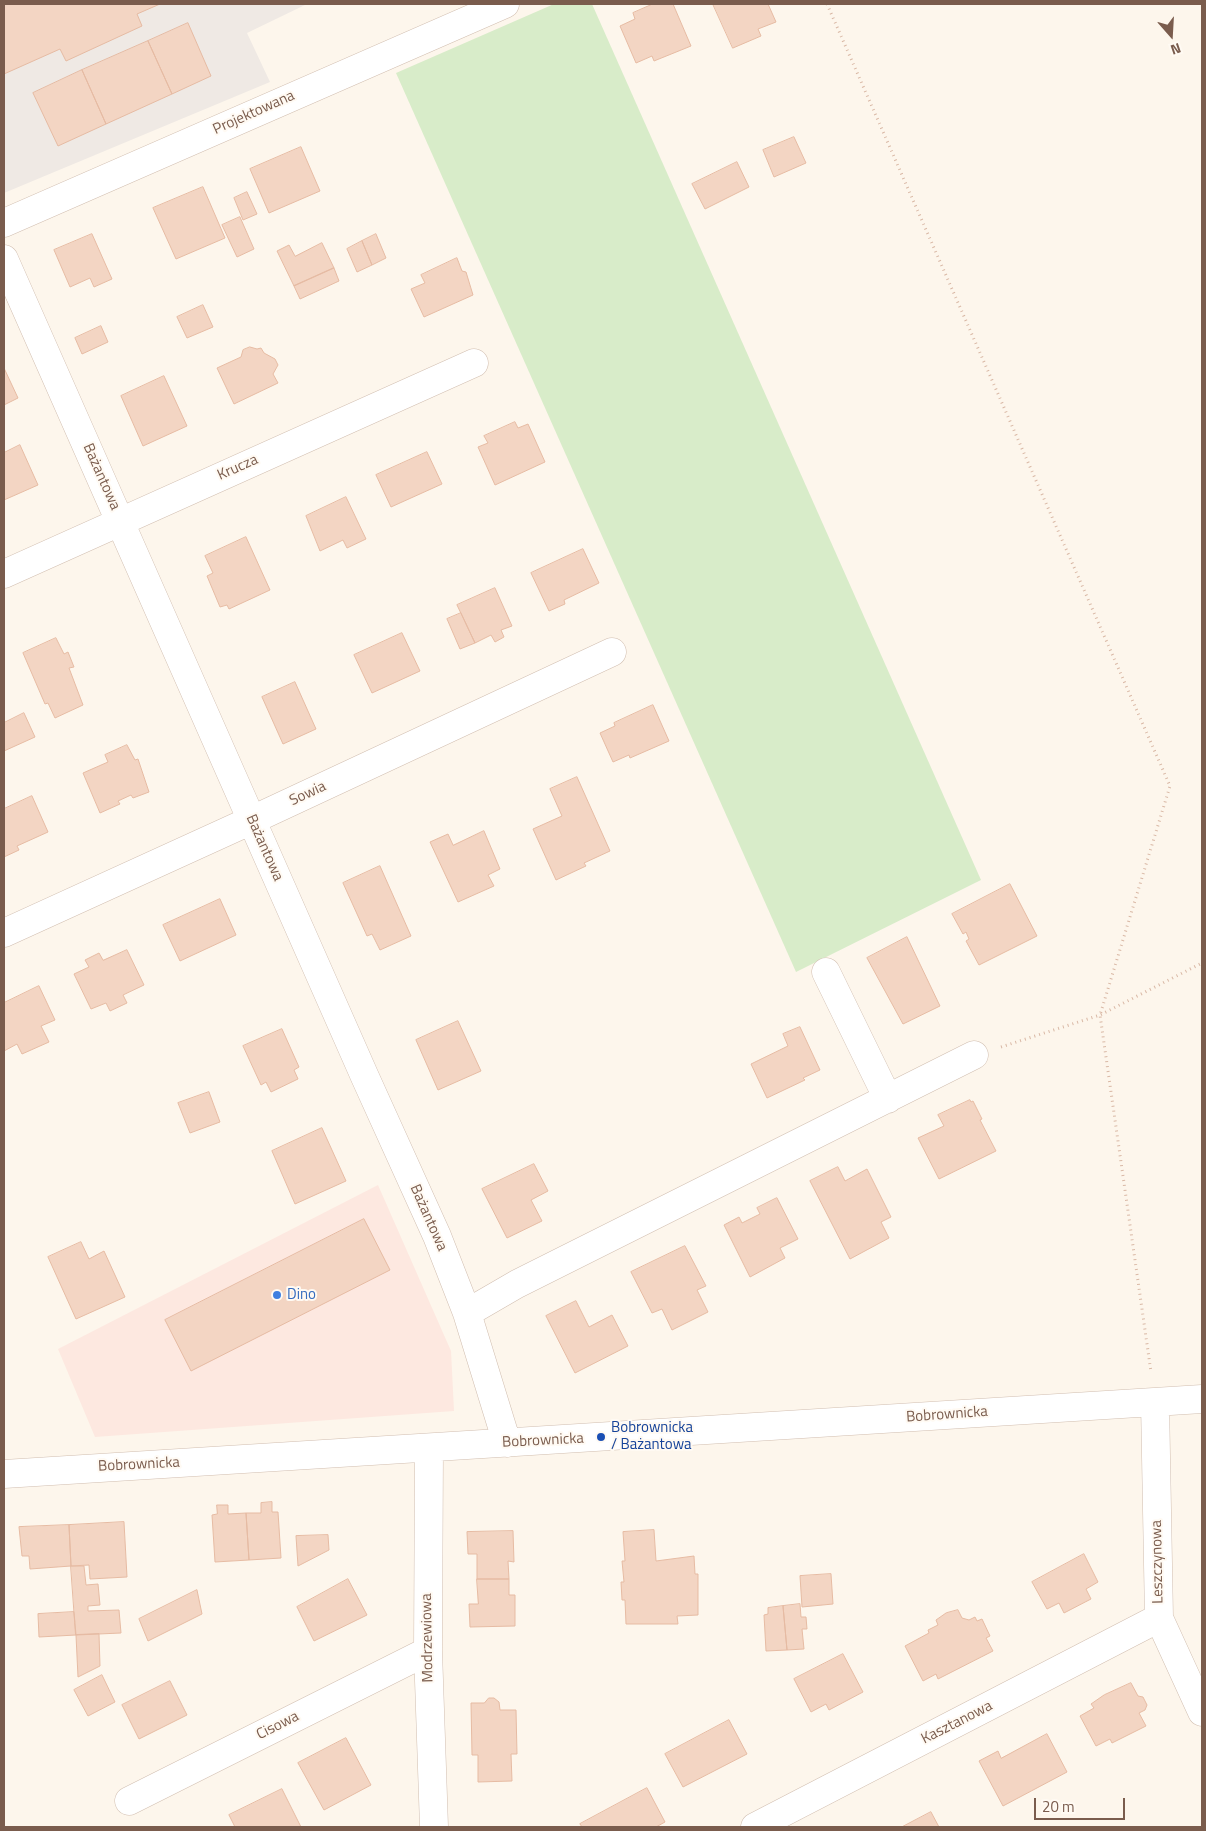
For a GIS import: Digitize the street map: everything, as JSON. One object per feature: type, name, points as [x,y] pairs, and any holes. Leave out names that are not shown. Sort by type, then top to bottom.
[{"type":"street","name":"Projektowana","points":[[4,223],[505,4]]},
{"type":"street","name":"Bażantowa","points":[[4,259],[121,520],[364,1077],[437,1236],[467,1313],[507,1443]]},
{"type":"street","name":"Krucza","points":[[4,574],[474,363]]},
{"type":"street","name":"Sowia","points":[[4,933],[612,652]]},
{"type":"street","points":[[826,972],[888,1099]]},
{"type":"street","points":[[467,1313],[517,1284],[974,1055]]},
{"type":"street","name":"Bobrownicka","points":[[4,1474],[1202,1399]]},
{"type":"street","name":"Leszczynowa","points":[[1155,1402],[1159,1618],[1202,1712]]},
{"type":"street","name":"Modrzewiowa","points":[[429,1448],[428,1651],[434,1827]]},
{"type":"street","name":"Kasztanowa","points":[[755,1827],[1159,1618]]},
{"type":"street","name":"Cisowa","points":[[129,1801],[428,1651]]},
{"type":"path","points":[[827,4],[1170,786],[1100,1015],[1155,1402]]},
{"type":"path","points":[[974,1055],[1100,1015],[1202,963]]},
{"type":"shaded area","points":[[4,4],[307,4],[247,33],[270,82],[4,193]]},
{"type":"shaded area","points":[[378,1185],[451,1351],[454,1411],[95,1437],[58,1349]]},
{"type":"green space","points":[[554,4],[592,4],[981,880],[796,972],[396,73]]},
{"type":"building","points":[[4,4],[160,4],[137,14],[142,26],[66,61],[60,49],[4,74]]},
{"type":"building","points":[[653,4],[673,4],[691,46],[654,61],[652,56],[636,63],[620,26],[635,19],[633,13]]},
{"type":"building","points":[[713,4],[768,4],[776,22],[758,29],[761,36],[733,48]]},
{"type":"building","points":[[188,23],[211,76],[172,94],[148,41]]},
{"type":"building","points":[[148,41],[172,94],[106,124],[82,70]]},
{"type":"building","points":[[82,70],[106,124],[58,146],[33,93]]},
{"type":"building","points":[[794,137],[806,163],[774,177],[763,150]]},
{"type":"building","points":[[301,147],[320,191],[269,213],[250,169]]},
{"type":"building","points":[[737,162],[749,187],[705,209],[692,184]]},
{"type":"building","points":[[203,187],[225,238],[176,259],[153,208]]},
{"type":"building","points":[[247,192],[257,214],[243,220],[234,198]]},
{"type":"building","points":[[240,217],[254,249],[237,257],[222,225]]},
{"type":"building","points":[[92,234],[112,279],[94,287],[90,278],[70,287],[54,250]]},
{"type":"building","points":[[376,234],[386,258],[372,265],[362,241]]},
{"type":"building","points":[[362,241],[372,265],[357,272],[347,249]]},
{"type":"building","points":[[322,243],[334,268],[294,286],[277,251],[289,245],[295,256]]},
{"type":"building","points":[[457,258],[462,271],[466,272],[473,295],[424,317],[411,289],[425,283],[421,275]]},
{"type":"building","points":[[334,268],[339,281],[300,299],[294,286]]},
{"type":"building","points":[[203,305],[213,327],[187,338],[177,317]]},
{"type":"building","points":[[101,326],[108,342],[82,354],[75,338]]},
{"type":"building","points":[[250,347],[261,348],[264,353],[275,359],[278,365],[273,374],[278,383],[234,404],[217,368],[241,357],[243,350]]},
{"type":"building","points":[[4,368],[18,398],[4,405]]},
{"type":"building","points":[[164,376],[187,426],[143,446],[121,396]]},
{"type":"building","points":[[515,422],[518,428],[528,424],[545,462],[495,485],[478,447],[488,443],[484,436]]},
{"type":"building","points":[[20,445],[38,485],[4,500],[4,453]]},
{"type":"building","points":[[427,452],[442,484],[391,507],[376,475]]},
{"type":"building","points":[[346,497],[366,539],[347,548],[343,540],[320,551],[306,516]]},
{"type":"building","points":[[246,537],[270,590],[229,609],[227,605],[220,607],[207,576],[213,573],[205,556]]},
{"type":"building","points":[[583,549],[599,583],[564,600],[565,604],[549,611],[531,573]]},
{"type":"building","points":[[495,588],[512,626],[501,630],[504,637],[495,642],[491,635],[475,643],[457,605]]},
{"type":"building","points":[[461,613],[475,643],[460,649],[447,619]]},
{"type":"building","points":[[402,633],[420,671],[372,693],[354,655]]},
{"type":"building","points":[[56,638],[64,654],[68,652],[74,667],[69,668],[83,705],[55,718],[48,703],[45,704],[23,653]]},
{"type":"building","points":[[295,682],[316,729],[283,744],[262,697]]},
{"type":"building","points":[[653,705],[669,741],[630,758],[629,755],[613,762],[600,733],[615,726],[614,723]]},
{"type":"building","points":[[24,713],[35,737],[4,751],[4,723]]},
{"type":"building","points":[[127,745],[135,760],[138,759],[149,792],[133,798],[131,795],[118,801],[120,804],[100,813],[83,773],[108,762],[105,755]]},
{"type":"building","points":[[577,777],[610,851],[584,863],[586,866],[556,880],[533,829],[562,816],[550,789]]},
{"type":"building","points":[[32,796],[48,832],[17,846],[19,850],[4,857],[4,809]]},
{"type":"building","points":[[484,831],[500,869],[488,875],[494,886],[458,902],[430,842],[448,834],[453,845]]},
{"type":"building","points":[[380,866],[411,936],[380,950],[372,934],[367,936],[343,883]]},
{"type":"building","points":[[1010,884],[1037,936],[979,965],[966,941],[969,939],[966,932],[963,934],[952,914]]},
{"type":"building","points":[[220,899],[236,935],[180,961],[163,925]]},
{"type":"building","points":[[907,937],[940,1006],[903,1024],[867,958]]},
{"type":"building","points":[[127,950],[144,985],[123,995],[127,1003],[110,1011],[106,1003],[91,1009],[74,974],[89,967],[85,960],[99,953],[103,960]]},
{"type":"building","points":[[39,986],[55,1020],[41,1026],[49,1042],[22,1054],[17,1044],[4,1051],[4,1003]]},
{"type":"building","points":[[458,1021],[481,1071],[438,1090],[416,1040]]},
{"type":"building","points":[[800,1027],[820,1070],[803,1078],[805,1080],[767,1098],[751,1064],[788,1046],[783,1034]]},
{"type":"building","points":[[282,1029],[299,1067],[294,1070],[298,1079],[271,1092],[266,1082],[261,1085],[243,1046]]},
{"type":"building","points":[[209,1092],[220,1122],[190,1133],[178,1103]]},
{"type":"building","points":[[970,1100],[971,1102],[973,1101],[982,1119],[980,1120],[996,1151],[939,1179],[918,1138],[944,1126],[938,1115]]},
{"type":"building","points":[[322,1128],[346,1181],[295,1204],[272,1151]]},
{"type":"building","points":[[534,1164],[548,1191],[531,1200],[542,1221],[507,1238],[482,1189]]},
{"type":"building","points":[[838,1167],[845,1181],[867,1169],[891,1217],[881,1222],[889,1238],[850,1259],[810,1181]]},
{"type":"building","points":[[777,1198],[798,1239],[780,1248],[785,1258],[750,1277],[724,1225],[739,1217],[742,1223],[760,1214],[757,1208]]},
{"type":"building","name":"Dino","points":[[364,1219],[390,1270],[191,1371],[165,1320]]},
{"type":"building","points":[[81,1242],[89,1259],[104,1251],[125,1297],[76,1319],[48,1257]]},
{"type":"building","points":[[685,1246],[706,1286],[697,1290],[708,1312],[672,1330],[662,1309],[652,1313],[631,1272]]},
{"type":"building","points":[[576,1301],[589,1327],[612,1315],[628,1346],[575,1373],[546,1316]]},
{"type":"building","points":[[272,1502],[272,1512],[278,1512],[281,1558],[249,1560],[246,1513],[261,1513],[261,1503]]},
{"type":"building","points":[[217,1505],[228,1505],[228,1514],[246,1513],[249,1560],[215,1562],[212,1515],[217,1514]]},
{"type":"building","points":[[124,1522],[127,1577],[90,1579],[89,1565],[71,1566],[69,1525]]},
{"type":"building","points":[[69,1525],[71,1566],[30,1569],[29,1556],[22,1556],[19,1527]]},
{"type":"building","points":[[654,1530],[656,1561],[694,1556],[695,1574],[698,1574],[698,1615],[677,1616],[678,1624],[626,1624],[625,1600],[622,1600],[621,1582],[624,1582],[622,1561],[625,1561],[623,1532]]},
{"type":"building","points":[[513,1531],[514,1562],[508,1561],[509,1579],[477,1579],[477,1554],[468,1554],[467,1532]]},
{"type":"building","points":[[328,1535],[329,1550],[298,1566],[296,1536]]},
{"type":"building","points":[[1084,1554],[1098,1582],[1086,1589],[1091,1599],[1064,1613],[1059,1603],[1047,1609],[1032,1582]]},
{"type":"building","points":[[71,1566],[84,1566],[86,1585],[98,1584],[100,1605],[88,1606],[88,1611],[119,1610],[121,1633],[76,1635]]},
{"type":"building","points":[[831,1574],[833,1604],[802,1607],[800,1576]]},
{"type":"building","points":[[348,1579],[367,1615],[314,1641],[297,1607]]},
{"type":"building","points":[[477,1579],[509,1579],[509,1595],[515,1595],[515,1626],[470,1627],[469,1604],[478,1604]]},
{"type":"building","points":[[197,1590],[202,1614],[148,1641],[139,1619]]},
{"type":"building","points":[[800,1604],[801,1617],[806,1617],[807,1629],[802,1629],[804,1649],[787,1650],[783,1606]]},
{"type":"building","points":[[783,1606],[787,1650],[766,1651],[764,1615],[768,1614],[768,1608]]},
{"type":"building","points":[[958,1610],[962,1618],[969,1620],[975,1617],[977,1621],[982,1619],[990,1636],[986,1638],[993,1651],[938,1679],[936,1674],[923,1681],[905,1646],[929,1633],[928,1630],[938,1625],[936,1620],[946,1613]]},
{"type":"building","points":[[74,1612],[76,1635],[39,1637],[38,1614]]},
{"type":"building","points":[[99,1634],[100,1666],[78,1677],[76,1635]]},
{"type":"building","points":[[843,1654],[863,1692],[829,1710],[826,1704],[811,1712],[794,1679]]},
{"type":"building","points":[[102,1675],[115,1702],[88,1716],[74,1690]]},
{"type":"building","points":[[170,1681],[187,1715],[139,1739],[122,1705]]},
{"type":"building","points":[[1131,1683],[1138,1696],[1143,1697],[1147,1705],[1145,1710],[1139,1713],[1146,1726],[1112,1743],[1110,1739],[1096,1746],[1080,1716],[1094,1708],[1091,1704],[1104,1695]]},
{"type":"building","points":[[489,1698],[494,1698],[499,1702],[500,1710],[516,1710],[517,1754],[511,1754],[512,1781],[478,1782],[478,1755],[472,1755],[471,1703],[484,1703]]},
{"type":"building","points":[[729,1720],[747,1754],[683,1787],[665,1754]]},
{"type":"building","points":[[1047,1734],[1067,1772],[1003,1806],[979,1761],[998,1751],[1001,1758]]},
{"type":"building","points":[[346,1738],[371,1785],[324,1810],[298,1763]]},
{"type":"building","points":[[647,1788],[665,1822],[656,1827],[582,1827],[580,1824]]},
{"type":"building","points":[[282,1789],[301,1827],[235,1827],[229,1815]]},
{"type":"building","points":[[931,1812],[939,1827],[902,1827]]},
{"type":"place","name":"Dino","points":[[277,1295]]},
{"type":"place","name":"Bobrownicka / Bażantowa","points":[[601,1437]]}]
